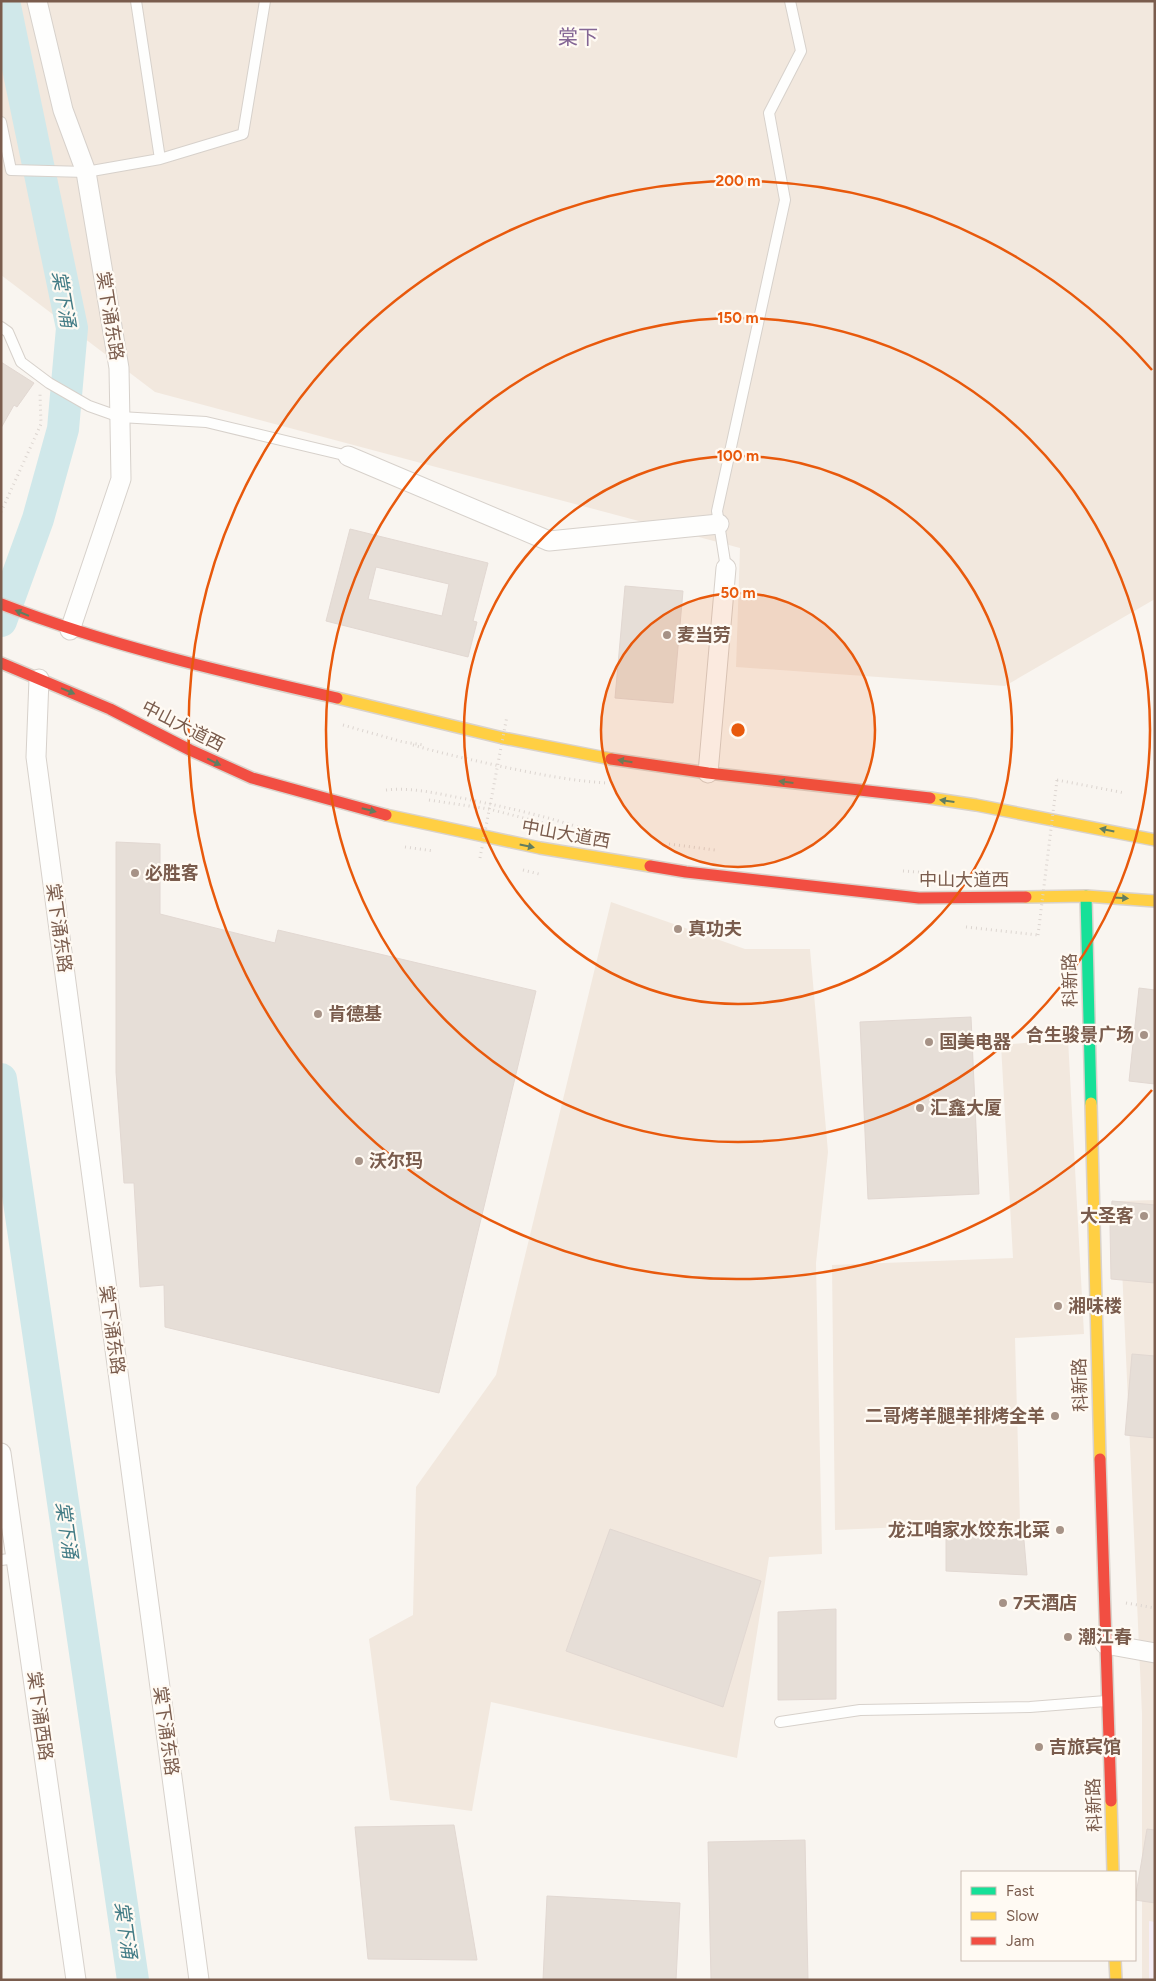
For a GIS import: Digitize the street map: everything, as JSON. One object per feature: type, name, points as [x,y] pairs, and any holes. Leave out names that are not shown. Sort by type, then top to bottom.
[{"type":"main road","points":[[1,604],[70,630],[187,663],[466,730],[625,761],[708,773],[954,802],[1155,840]]},
{"type":"main road","name":"中山大道西","points":[[1,664],[110,709],[214,762],[252,778],[402,818],[540,848],[686,872],[919,898],[1086,896],[1155,901]]},
{"type":"main road","name":"科新路","points":[[1086,896],[1105,1644],[1113,1871]]},
{"type":"main road","points":[[1115,1961],[1116,1980]]},
{"type":"street","name":"棠下涌东路","points":[[37,1],[63,110],[86,172],[118,368],[121,478],[70,630]]},
{"type":"street","points":[[348,456],[549,541],[719,524]]},
{"type":"street","points":[[708,773],[726,568]]},
{"type":"street","name":"棠下涌东路","points":[[31,676],[36,756],[199,1980]]},
{"type":"street","name":"棠下涌西路","points":[[1,1453],[9,1559],[76,1980]]},
{"type":"street","points":[[1105,1644],[1155,1653]]},
{"type":"lane","points":[[136,1],[160,159]]},
{"type":"lane","points":[[1,122],[11,170],[86,172],[160,159],[243,134],[265,1]]},
{"type":"lane","points":[[726,568],[717,511],[785,200],[768,113],[801,51],[790,1]]},
{"type":"lane","points":[[1,327],[8,332],[21,362],[49,382],[89,406],[120,416],[206,422],[348,456]]},
{"type":"lane","points":[[780,1722],[860,1710],[1030,1707],[1108,1701]]},
{"type":"path","points":[[1,512],[41,424],[40,376]]},
{"type":"path","points":[[480,858],[507,716]]},
{"type":"path","points":[[403,742],[530,773],[576,782],[612,784]]},
{"type":"path","points":[[966,927],[1038,935],[1058,780],[1126,793]]},
{"type":"path","points":[[383,790],[404,788],[465,799],[553,819],[597,834],[578,832]]},
{"type":"path","points":[[422,799],[489,808],[551,825]]},
{"type":"path","points":[[667,844],[723,852]]},
{"type":"path","points":[[894,871],[932,874]]},
{"type":"path","points":[[1104,1598],[1155,1608]]},
{"type":"shaded area","points":[[1,1],[1155,1],[1155,599],[1005,686],[736,667],[740,548],[155,392],[1,275]]},
{"type":"shaded area","points":[[611,902],[745,949],[810,949],[828,1152],[816,1263],[822,1554],[769,1557],[737,1758],[491,1702],[472,1811],[390,1800],[369,1639],[413,1615],[416,1487],[496,1375]]},
{"type":"shaded area","points":[[1068,1039],[1084,1334],[1015,1338],[1020,1522],[835,1530],[832,1265],[1013,1258],[1001,1045]]},
{"type":"shaded area","points":[[1155,1200],[1155,1980],[1142,1980],[1142,1714],[1119,1201]]},
{"type":"shaded area","points":[[1149,1921],[1155,1922],[1155,1980],[1149,1980]]},
{"type":"building","points":[[1,362],[34,383],[17,407],[14,405],[1,428]]},
{"type":"building","points":[[350,529],[488,563],[473,621],[477,622],[468,657],[326,621]],"holes":[[[376,567],[449,584],[442,616],[368,599]]]},
{"type":"building","points":[[625,586],[683,591],[673,703],[615,698]]},
{"type":"building","name":"沃尔玛","points":[[116,842],[160,844],[160,914],[275,943],[278,930],[536,991],[439,1393],[165,1327],[164,1285],[140,1287],[134,1183],[124,1183],[116,1072]]},
{"type":"building","name":"合生骏景广场","points":[[1139,988],[1155,990],[1155,1084],[1129,1081]]},
{"type":"building","name":"汇鑫大厦","points":[[971,1017],[979,1194],[868,1199],[860,1022]]},
{"type":"building","points":[[1112,1201],[1155,1205],[1155,1283],[1111,1279],[1110,1225]]},
{"type":"building","points":[[1132,1354],[1155,1356],[1155,1438],[1125,1435]]},
{"type":"building","points":[[610,1529],[761,1581],[723,1707],[566,1651]]},
{"type":"building","points":[[946,1529],[1023,1529],[1027,1575],[946,1571]]},
{"type":"building","points":[[836,1609],[836,1699],[778,1700],[778,1612]]},
{"type":"building","points":[[454,1825],[477,1960],[368,1959],[355,1827]]},
{"type":"building","points":[[1147,1829],[1155,1830],[1155,1903],[1136,1900]]},
{"type":"building","points":[[805,1840],[808,1980],[711,1980],[708,1842]]},
{"type":"building","points":[[547,1896],[680,1903],[676,1980],[543,1980]]},
{"type":"waterway","name":"棠下涌","points":[[1,621],[38,519],[63,429],[72,328],[4,1]]},
{"type":"waterway","name":"棠下涌","points":[[1,1079],[133,1980]]},
{"type":"traffic: fast","points":[[1086,896],[1091,1103]]},
{"type":"traffic: slow","points":[[337,698],[503,738],[611,759]]},
{"type":"traffic: slow","points":[[930,798],[976,805],[1155,840]]},
{"type":"traffic: slow","points":[[386,815],[540,848],[650,866]]},
{"type":"traffic: slow","points":[[1026,897],[1086,896],[1155,901]]},
{"type":"traffic: slow","points":[[1091,1103],[1100,1459]]},
{"type":"traffic: slow","points":[[1111,1801],[1113,1871]]},
{"type":"traffic: slow","points":[[1115,1961],[1116,1980]]},
{"type":"traffic: jam","points":[[1,604],[83,633],[167,657],[337,698]]},
{"type":"traffic: jam","points":[[1,663],[110,709],[190,750],[252,778],[386,815]]},
{"type":"traffic: jam","points":[[611,759],[708,773],[930,798]]},
{"type":"traffic: jam","points":[[650,866],[686,872],[919,898],[1026,897]]},
{"type":"traffic: jam","points":[[1100,1459],[1111,1801]]},
{"type":"place","name":"麦当劳","points":[[667,635]]},
{"type":"place","name":"必胜客","points":[[135,873]]},
{"type":"place","name":"真功夫","points":[[678,929]]},
{"type":"place","name":"肯德基","points":[[318,1014]]},
{"type":"place","name":"合生骏景广场","points":[[1144,1035]]},
{"type":"place","name":"国美电器","points":[[929,1042]]},
{"type":"place","name":"汇鑫大厦","points":[[920,1108]]},
{"type":"place","name":"沃尔玛","points":[[359,1161]]},
{"type":"place","name":"大圣客","points":[[1144,1216]]},
{"type":"place","name":"湘味楼","points":[[1058,1306]]},
{"type":"place","name":"二哥烤羊腿羊排烤全羊","points":[[1055,1416]]},
{"type":"place","name":"龙江咱家水饺东北菜","points":[[1060,1530]]},
{"type":"place","name":"7天酒店","points":[[1003,1603]]},
{"type":"place","name":"潮江春","points":[[1068,1637]]},
{"type":"place","name":"吉旅宾馆","points":[[1039,1747]]},
{"type":"district","name":"棠下","points":[[578,37]]}]
